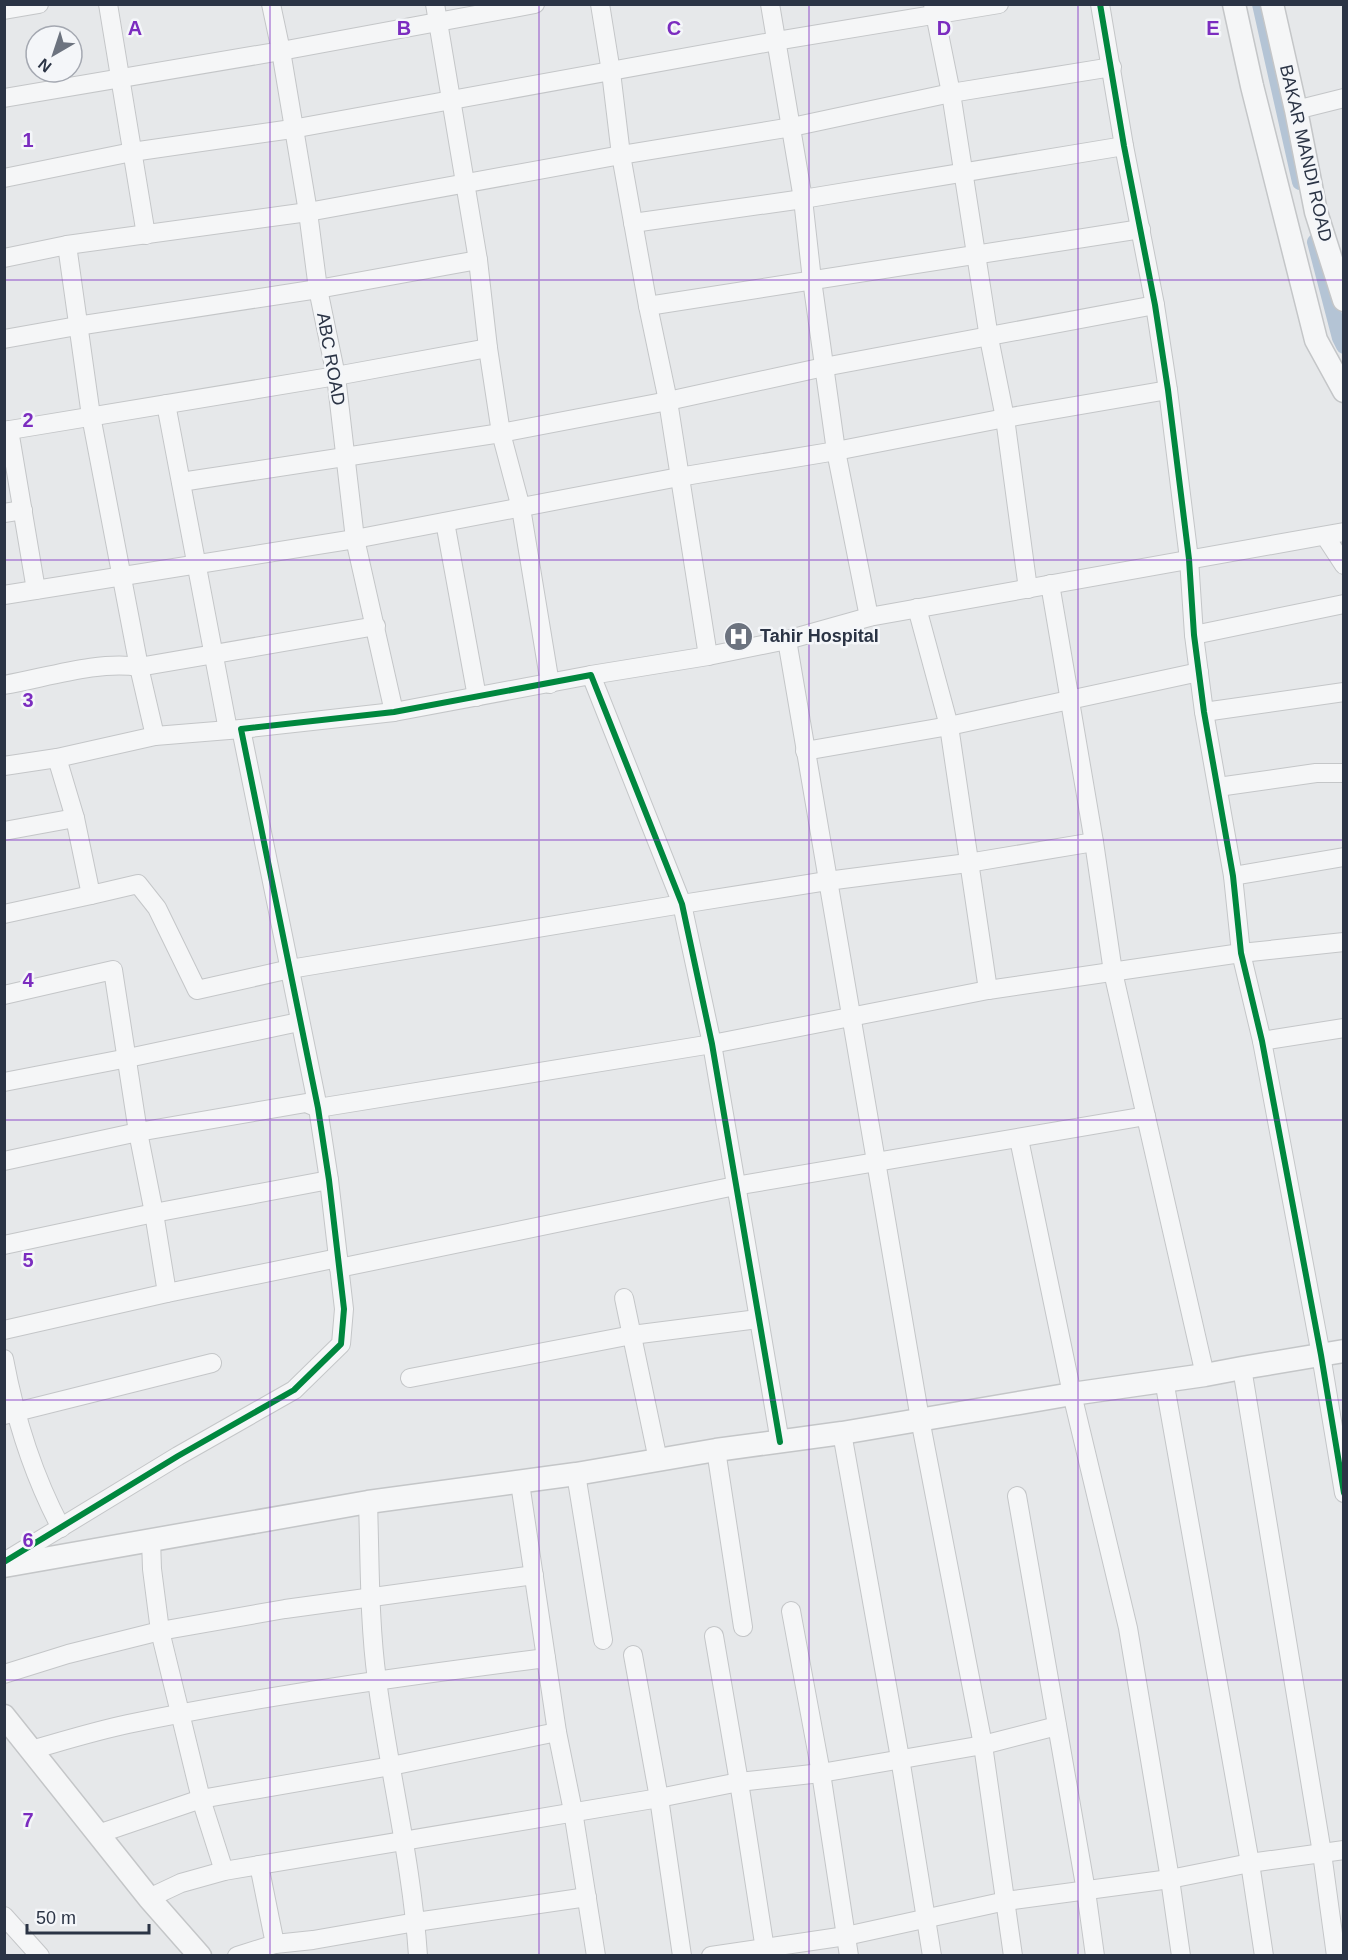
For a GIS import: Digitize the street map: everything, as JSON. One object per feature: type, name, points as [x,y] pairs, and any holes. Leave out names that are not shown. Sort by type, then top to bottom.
[{"type":"street","points":[[4,10],[39,4]]},
{"type":"street","points":[[108,4],[146,235]]},
{"type":"street","name":"ABC ROAD","points":[[271,4],[308,212],[318,289],[336,376],[356,539],[394,712]]},
{"type":"street","points":[[4,98],[281,51],[436,13],[535,4]]},
{"type":"street","points":[[600,4],[621,155],[648,306],[668,401],[708,656]]},
{"type":"street","points":[[770,4],[804,199],[812,280],[836,451],[869,616]]},
{"type":"street","points":[[4,178],[132,152],[292,129],[611,72],[934,10],[999,4]]},
{"type":"street","points":[[1100,4],[1124,146],[1155,305],[1168,390],[1189,559],[1194,634],[1204,712],[1233,876],[1241,953],[1262,1041],[1321,1355],[1344,1493]]},
{"type":"street","points":[[1234,4],[1252,86],[1316,340],[1344,391]]},
{"type":"street","name":"BAKAR MANDI ROAD","points":[[1272,4],[1316,212],[1344,300]]},
{"type":"street","points":[[934,10],[965,173],[989,338],[1005,418],[1028,589]]},
{"type":"street","points":[[436,13],[478,260],[501,433],[521,508],[550,684]]},
{"type":"street","points":[[4,258],[67,245],[308,212],[621,155],[792,127],[951,93],[1112,67]]},
{"type":"street","points":[[1296,110],[1344,98]]},
{"type":"street","points":[[633,223],[804,199],[1124,146]]},
{"type":"street","points":[[648,306],[1141,229]]},
{"type":"street","points":[[67,245],[91,416],[139,667],[155,736]]},
{"type":"street","points":[[4,339],[318,289],[478,260]]},
{"type":"street","points":[[181,482],[501,433],[1155,305]]},
{"type":"street","points":[[36,590],[7,430],[336,376],[488,348]]},
{"type":"street","points":[[4,595],[356,539],[680,477],[1168,390]]},
{"type":"street","points":[[4,1564],[178,1456],[294,1390],[341,1344],[344,1308],[318,1108],[290,969],[234,730],[213,654],[166,404]]},
{"type":"street","points":[[4,513],[23,510]]},
{"type":"street","points":[[445,522],[477,697]]},
{"type":"street","points":[[4,766],[57,758],[155,736],[234,730],[394,712],[591,675],[708,656],[787,640],[869,616],[1344,532]]},
{"type":"street","points":[[1325,536],[1344,565]]},
{"type":"street","points":[[1050,584],[1094,842],[1113,972],[1205,1376]]},
{"type":"street","points":[[1194,634],[1344,604]]},
{"type":"street","points":[[917,608],[949,726],[988,990]]},
{"type":"street","points":[[4,685],[124,664],[139,667],[376,626]]},
{"type":"street","points":[[787,640],[920,1419],[983,1744],[1013,1956]]},
{"type":"street","points":[[805,751],[949,726],[1199,672]]},
{"type":"street","points":[[591,675],[682,904],[712,1044],[780,1442]]},
{"type":"street","points":[[1204,712],[1344,692]]},
{"type":"street","points":[[57,758],[75,818],[91,895]]},
{"type":"street","points":[[1218,787],[1295,775],[1344,773]]},
{"type":"street","points":[[4,831],[75,818]]},
{"type":"street","points":[[4,914],[138,884],[157,908],[197,990],[290,969],[682,904],[827,881],[968,863],[1094,842]]},
{"type":"street","points":[[1233,876],[1344,857]]},
{"type":"street","points":[[4,1161],[138,1132],[306,1103],[318,1108],[712,1044],[988,990],[1241,953],[1344,942]]},
{"type":"street","points":[[4,995],[113,970],[138,1132],[167,1293]]},
{"type":"street","points":[[4,1082],[299,1022]]},
{"type":"street","points":[[1262,1041],[1344,1028]]},
{"type":"street","points":[[4,1330],[167,1293],[339,1263],[735,1186],[1146,1116]]},
{"type":"street","points":[[1019,1139],[1072,1394],[1128,1628],[1170,1879],[1180,1956]]},
{"type":"street","points":[[4,1245],[154,1213],[329,1180]]},
{"type":"street","points":[[624,1298],[658,1460]]},
{"type":"street","points":[[410,1378],[632,1335],[758,1319]]},
{"type":"street","points":[[4,1564],[368,1502],[520,1483],[716,1450],[842,1433],[1072,1394],[1205,1376],[1344,1352]]},
{"type":"street","points":[[4,1359],[10,1413],[22,1437],[45,1499],[61,1528]]},
{"type":"street","points":[[10,1413],[212,1363]]},
{"type":"street","points":[[1242,1368],[1322,1853],[1336,1956]]},
{"type":"street","points":[[1164,1380],[1250,1863],[1264,1956]]},
{"type":"street","points":[[842,1433],[900,1758],[932,1956]]},
{"type":"street","points":[[716,1450],[743,1628]]},
{"type":"street","points":[[576,1474],[603,1640]]},
{"type":"street","points":[[520,1483],[557,1732],[573,1811],[596,1956]]},
{"type":"street","points":[[1017,1496],[1086,1891],[1095,1956]]},
{"type":"street","points":[[368,1502],[370,1598],[377,1680],[404,1841],[416,1922],[418,1956]]},
{"type":"street","points":[[151,1539],[152,1569],[160,1631],[201,1799],[224,1871]]},
{"type":"street","points":[[4,1674],[68,1654],[160,1631],[285,1609],[534,1575]]},
{"type":"street","points":[[791,1611],[849,1956]]},
{"type":"street","points":[[714,1636],[766,1951]]},
{"type":"street","points":[[633,1655],[659,1798],[682,1956]]},
{"type":"street","points":[[31,1750],[125,1725],[230,1703],[377,1680],[546,1658]]},
{"type":"street","points":[[4,1716],[149,1898],[200,1956]]},
{"type":"street","points":[[149,1898],[181,1883],[224,1871],[659,1798],[739,1782],[820,1773],[983,1744],[1057,1726]]},
{"type":"street","points":[[98,1834],[201,1799],[391,1766],[557,1732]]},
{"type":"street","points":[[711,1956],[766,1951],[1006,1901],[1170,1879],[1250,1863],[1344,1850]]},
{"type":"street","points":[[259,1865],[275,1944]]},
{"type":"street","points":[[237,1956],[275,1944],[587,1897]]},
{"type":"street","points":[[4,1916],[40,1956]]},
{"type":"waterway","points":[[1260,4],[1300,182]]},
{"type":"waterway","points":[[1315,242],[1344,346]]},
{"type":"cycle path","points":[[1100,4],[1124,146],[1155,305],[1168,390],[1189,559],[1194,635],[1204,712],[1233,876],[1241,953],[1262,1041],[1321,1355],[1344,1493]]},
{"type":"cycle path","points":[[4,1562],[178,1456],[294,1390],[341,1344],[344,1309],[318,1108],[241,729],[394,712],[591,675],[682,904],[712,1044],[780,1442]]},
{"type":"place","name":"Tahir Hospital","points":[[739,636]]}]
